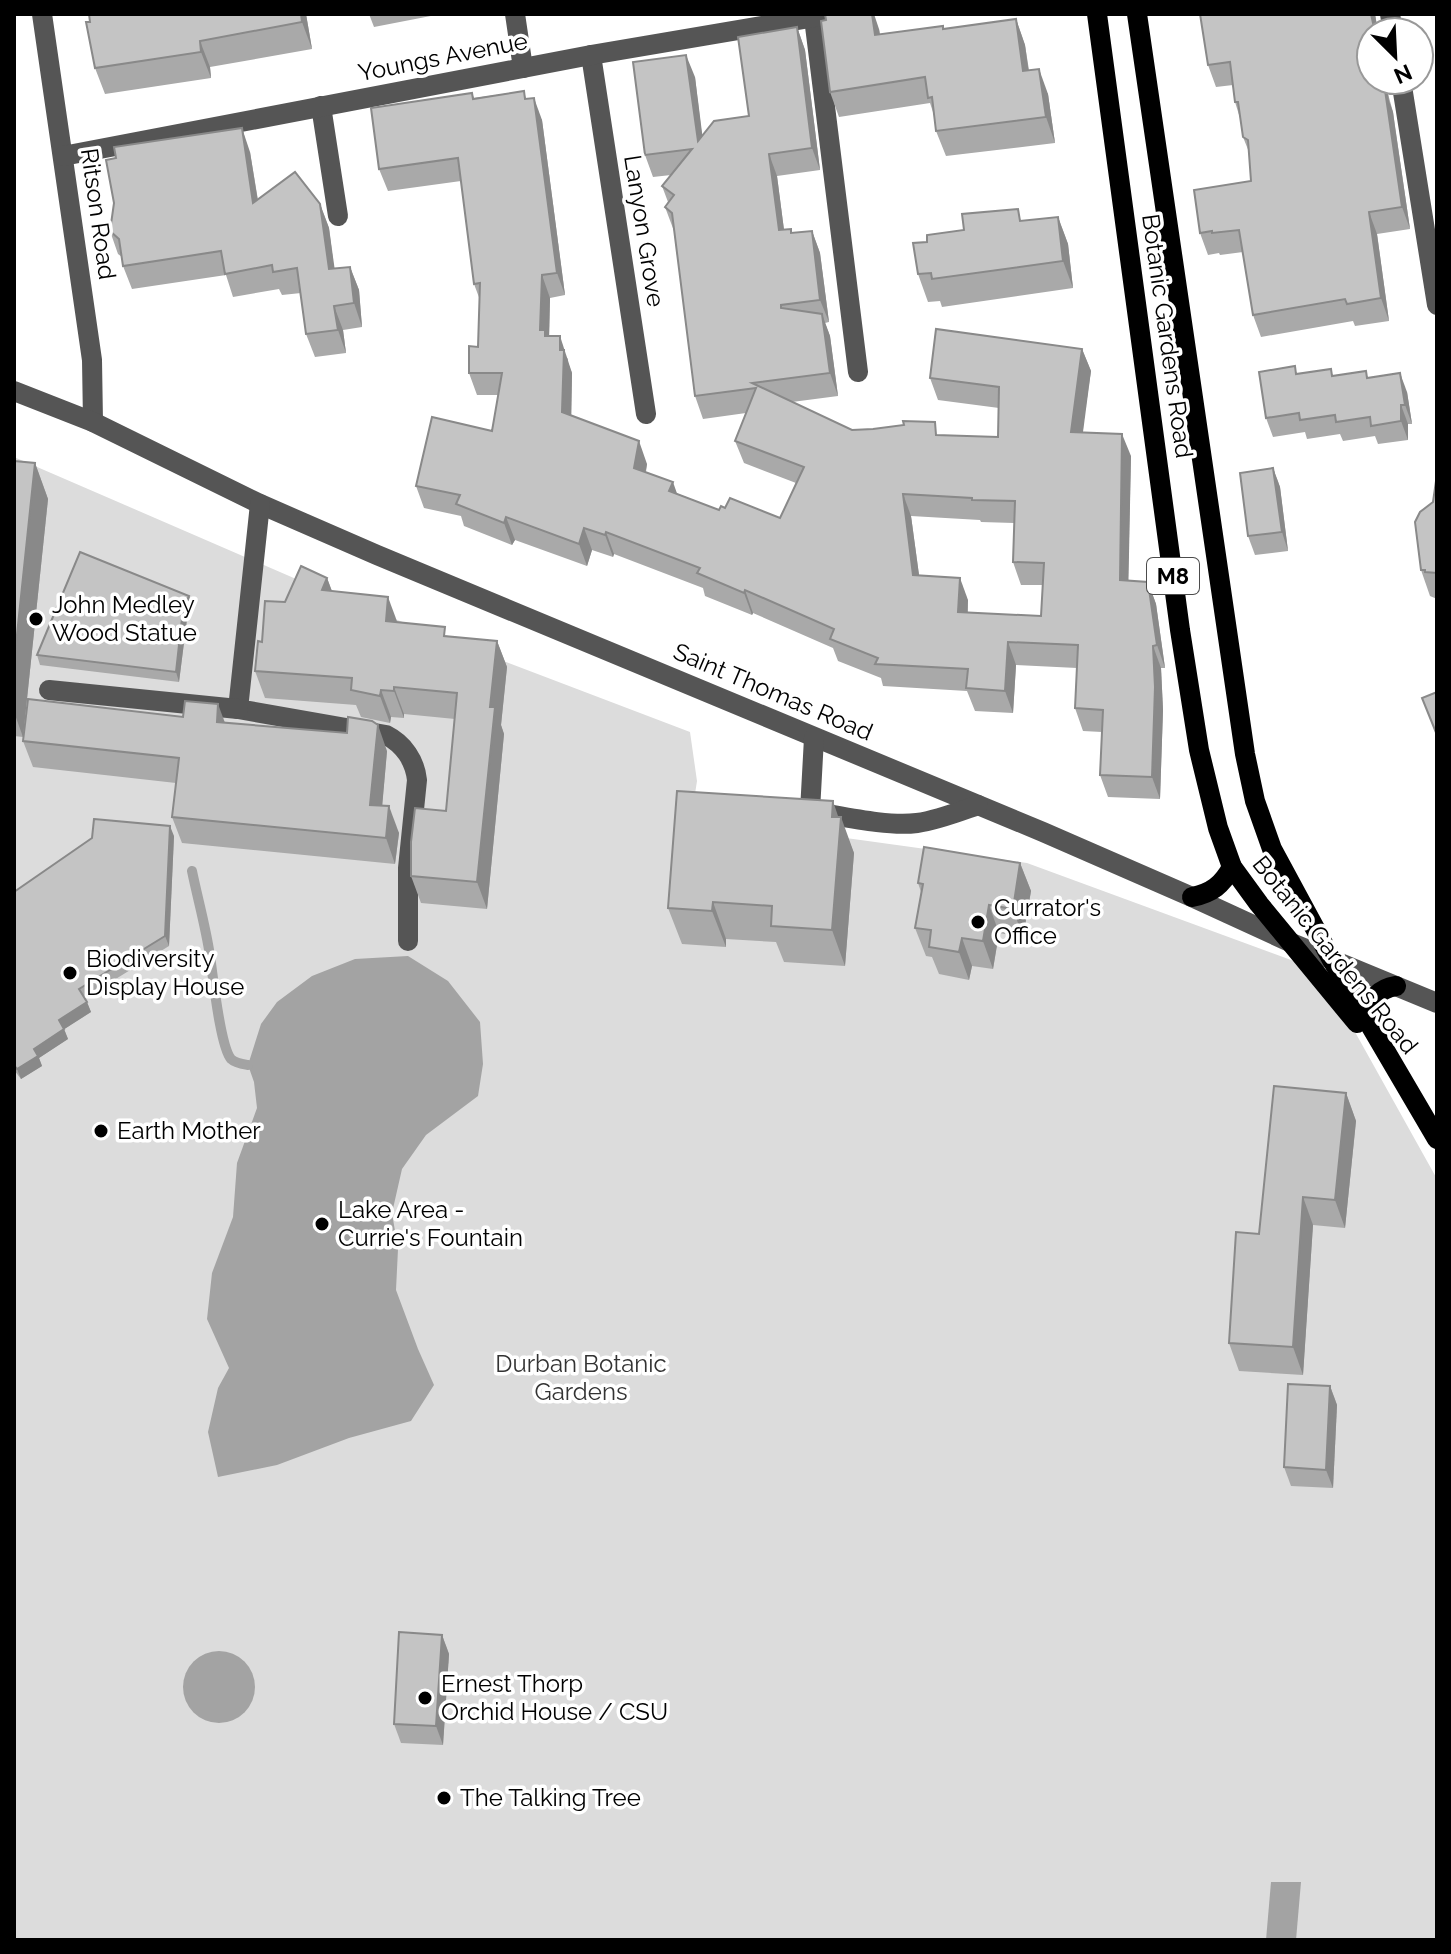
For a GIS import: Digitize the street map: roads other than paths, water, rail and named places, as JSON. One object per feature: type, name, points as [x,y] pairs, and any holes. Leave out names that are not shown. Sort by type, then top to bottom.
[{"type":"main road","name":"Botanic Gardens Road","points":[[1097,14],[1180,630],[1199,750],[1218,828],[1232,867],[1399,1077]]},
{"type":"main road","name":"Botanic Gardens Road","points":[[1137,14],[1245,754],[1255,801],[1272,849],[1399,1077]]},
{"type":"main road","points":[[1192,897],[1218,887],[1232,867]]},
{"type":"main road","points":[[1294,944],[1306,938],[1311,922]]},
{"type":"main road","points":[[1326,984],[1326,970],[1332,960]]},
{"type":"main road","points":[[1366,1019],[1368,1008],[1378,992],[1396,986]]},
{"type":"main road","name":"M8","points":[[1399,1077],[1437,1139]]},
{"type":"street","name":"Ritson Road","points":[[42,14],[92,360],[93,422]]},
{"type":"street","points":[[515,14],[523,68]]},
{"type":"street","name":"Youngs Avenue","points":[[63,156],[591,55],[823,16]]},
{"type":"street","points":[[823,16],[858,372]]},
{"type":"street","name":"Lanyon Grove","points":[[591,55],[646,414]]},
{"type":"street","points":[[1404,96],[1437,305]]},
{"type":"street","points":[[321,106],[338,216]]},
{"type":"street","name":"Saint Thomas Road","points":[[14,391],[93,422],[260,504],[377,555],[978,805],[1294,944],[1437,1003]]},
{"type":"street","points":[[238,709],[260,504]]},
{"type":"street","points":[[49,690],[238,709],[386,735],[403,747],[416,771],[417,780],[408,868],[408,941]]},
{"type":"street","points":[[810,811],[814,738]]},
{"type":"street","points":[[786,809],[890,823],[915,823],[978,805]]},
{"type":"waterway","points":[[192,871],[227,1052],[231,1059],[248,1065]]},
{"type":"place","name":"John Medley Wood Statue","points":[[36,619]]},
{"type":"place","name":"Currator's Office","points":[[978,922]]},
{"type":"place","name":"Biodiversity Display House","points":[[70,973]]},
{"type":"place","name":"Earth Mother","points":[[101,1131]]},
{"type":"place","name":"Lake Area - Currie's Fountain","points":[[322,1224]]},
{"type":"place","name":"Ernest Thorp Orchid House / CSU","points":[[425,1698]]},
{"type":"place","name":"The Talking Tree","points":[[444,1798]]},
{"type":"park label","name":"Durban Botanic Gardens","points":[[581,1378]]}]
